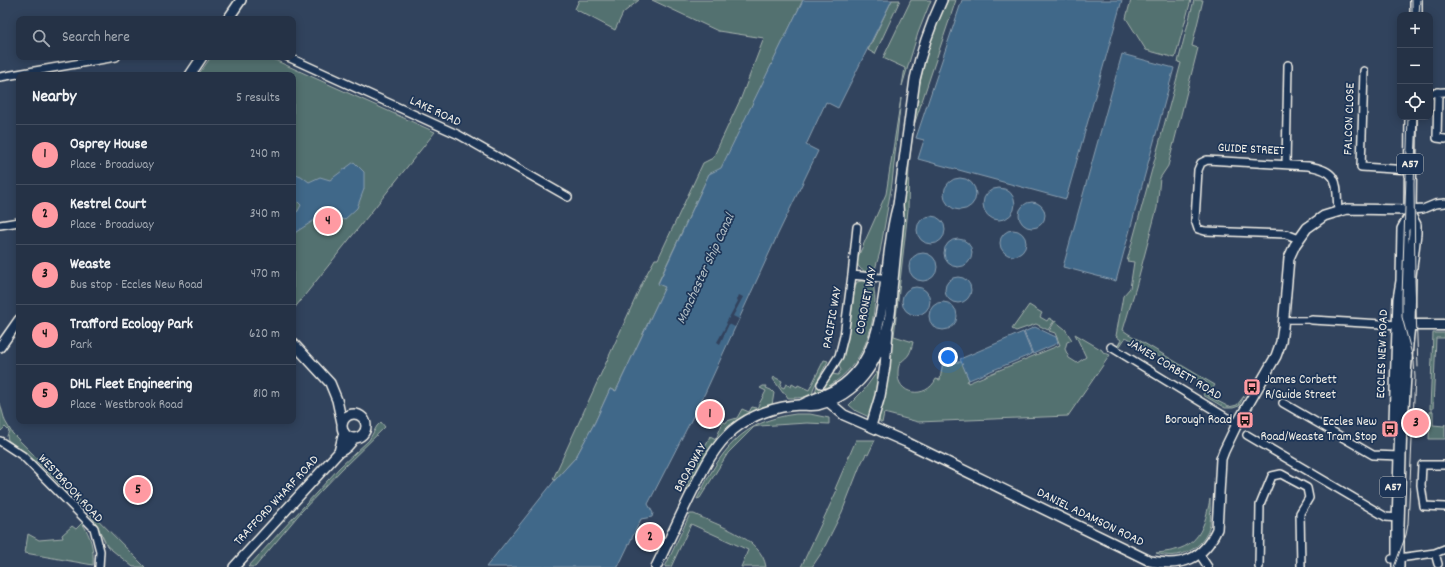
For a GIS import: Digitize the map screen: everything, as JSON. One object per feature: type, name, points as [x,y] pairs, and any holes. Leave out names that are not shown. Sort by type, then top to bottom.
[{"type":"main road","points":[[1416,0],[1416,12]]},
{"type":"main road","name":"ECCLES NEW ROAD","points":[[1395,563],[1397,456],[1408,325],[1399,299],[1402,281],[1403,229],[1412,221],[1410,170],[1411,120]]},
{"type":"main road","points":[[1412,221],[1415,278],[1408,325],[1445,325]]},
{"type":"street","points":[[230,16],[241,0]]},
{"type":"street","name":"CORONET WAY","points":[[801,405],[809,406],[857,384],[873,365],[888,324],[893,220],[898,205],[915,80],[929,31],[942,0]]},
{"type":"street","points":[[29,72],[99,60]]},
{"type":"street","points":[[192,72],[200,60]]},
{"type":"street","name":"LAKE ROAD","points":[[295,60],[459,135],[568,197]]},
{"type":"street","points":[[1286,164],[1288,66]]},
{"type":"street","name":"FALCON CLOSE","points":[[1364,71],[1361,167],[1410,170]]},
{"type":"street","points":[[0,77],[16,74]]},
{"type":"street","points":[[1438,92],[1436,138],[1445,139]]},
{"type":"street","name":"GUIDE STREET","points":[[1299,240],[1286,234],[1205,231],[1198,229],[1195,220],[1198,170],[1201,163],[1207,160],[1286,164],[1322,168],[1330,172],[1336,182],[1338,212]]},
{"type":"street","points":[[1237,424],[1276,356],[1284,320],[1288,258],[1307,228],[1324,216],[1347,209],[1412,221],[1423,209],[1435,204],[1445,203]]},
{"type":"street","points":[[0,225],[16,222]]},
{"type":"street","name":"PACIFIC WAY","points":[[821,384],[839,356],[844,336],[852,275],[856,227]]},
{"type":"street","name":"PACIFIC WAY","points":[[852,275],[889,279]]},
{"type":"street","name":"CORONET WAY","points":[[828,398],[859,370],[874,339],[889,279]]},
{"type":"street","points":[[1284,320],[1408,325]]},
{"type":"street","points":[[0,347],[16,324]]},
{"type":"street","points":[[871,426],[880,396],[884,375],[888,340],[888,324]]},
{"type":"street","points":[[296,346],[330,383],[338,400],[344,432],[350,437],[358,437],[364,433],[366,426],[364,419],[362,416],[354,414],[338,400]]},
{"type":"street","name":"JAMES CORBETT ROAD","points":[[1111,348],[1237,424]]},
{"type":"street","points":[[859,370],[873,365],[878,367],[884,375]]},
{"type":"street","name":"DANIEL ADAMSON ROAD","points":[[828,398],[844,415],[871,426],[1150,561],[1161,564],[1176,565],[1189,561],[1200,555],[1212,540],[1217,529],[1221,459],[1237,424]]},
{"type":"street","points":[[1283,403],[1373,455],[1397,456]]},
{"type":"street","name":"BROADWAY","points":[[656,567],[702,472],[711,456],[723,440],[742,424],[763,413],[775,409],[801,405]]},
{"type":"street","points":[[342,422],[346,416],[354,414]]},
{"type":"street","name":"TRAFFORD WHARF ROAD","points":[[339,452],[344,432]]},
{"type":"street","points":[[1247,435],[1386,516],[1396,518]]},
{"type":"street","name":"TRAFFORD WHARF ROAD","points":[[234,567],[339,452],[346,449],[352,443],[354,438]]},
{"type":"street","name":"WESTBROOK ROAD","points":[[0,441],[23,456],[94,528],[100,551],[98,567]]},
{"type":"street","points":[[1445,465],[1422,464],[1421,484],[1424,506],[1445,507]]},
{"type":"street","points":[[1259,567],[1260,505],[1272,476],[1281,474],[1307,488],[1309,498],[1300,513],[1301,567]]},
{"type":"street","points":[[1395,563],[1422,559],[1445,549]]},
{"type":"street","points":[[1435,553],[1438,564]]},
{"type":"street","points":[[1200,555],[1208,567]]},
{"type":"green space","points":[[579,0],[639,0],[623,13],[615,30],[575,9]]},
{"type":"green space","points":[[652,0],[803,0],[721,169],[709,174],[658,283],[665,287],[616,391],[610,389],[595,422],[576,457],[555,480],[553,479],[646,275],[655,259],[658,259],[703,163],[713,158],[741,98],[764,38],[718,31]]},
{"type":"green space","points":[[892,0],[900,0],[875,54],[868,50]]},
{"type":"green space","points":[[911,0],[931,0],[918,33],[902,86],[905,68],[883,58]]},
{"type":"green space","points":[[948,0],[956,0],[914,125],[909,163],[908,210],[894,336],[913,342],[909,354],[899,365],[899,380],[902,386],[912,392],[926,390],[936,379],[940,380],[943,361],[949,348],[951,362],[962,362],[969,380],[967,381],[968,383],[1060,345],[1055,333],[1049,331],[1055,321],[1065,329],[1072,340],[1067,342],[1065,349],[1069,358],[1077,363],[1086,357],[1075,334],[1110,355],[1068,416],[918,422],[884,413],[882,423],[879,419],[892,336],[904,196],[917,95],[927,53],[939,18]]},
{"type":"green space","points":[[1131,0],[1191,0],[1175,58],[1146,50],[1126,18]]},
{"type":"green space","points":[[1194,0],[1203,0],[1192,46],[1198,48],[1168,166],[1160,178],[1157,208],[1123,330],[1215,385],[1208,396],[1229,407],[1237,405],[1244,396],[1239,406],[1233,408],[1225,408],[1203,395],[1209,385],[1204,380],[1200,381],[1126,337],[1120,346],[1117,347],[1121,340],[1116,336],[1123,296],[1130,288],[1134,262],[1127,261],[1181,63],[1178,62]]},
{"type":"green space","points":[[209,60],[275,60],[435,132],[296,306],[296,72],[200,72]]},
{"type":"green space","points":[[901,98],[892,183],[880,252],[874,273],[870,273],[862,270],[858,266],[857,259],[886,194]]},
{"type":"green space","points":[[857,282],[874,282],[875,298],[870,330],[865,344],[851,367],[841,377],[829,386],[815,393],[817,385],[822,387],[832,374],[838,375],[841,370],[839,362],[848,334],[855,286]]},
{"type":"green space","points":[[1029,305],[1042,313],[1040,317],[1047,321],[1049,318],[1054,321],[1048,330],[1036,324],[1016,331],[1012,329]]},
{"type":"green space","points":[[1433,333],[1445,333],[1445,338],[1436,338],[1433,409],[1430,409]]},
{"type":"green space","points":[[824,360],[828,361],[814,387],[812,395],[788,398],[773,379],[774,377],[782,381],[780,386],[784,388],[786,384],[791,387],[792,384],[809,390]]},
{"type":"green space","points":[[877,372],[880,380],[869,417],[856,411],[849,405],[864,390]]},
{"type":"green space","points":[[767,386],[766,388],[774,393],[772,405],[754,412],[723,434],[705,457],[690,487],[685,489],[710,436],[716,439],[723,422],[726,423],[727,421],[737,418],[742,409],[749,412],[752,407],[757,408],[766,391],[760,388]]},
{"type":"green space","points":[[0,403],[5,421],[12,433],[145,567],[133,567],[107,546],[91,516],[38,463],[8,440],[7,436],[9,431],[5,427],[1,431],[0,430]]},
{"type":"green space","points":[[1430,411],[1433,411],[1433,425],[1444,426],[1445,424],[1445,439],[1429,439]]},
{"type":"green space","points":[[796,414],[810,414],[829,418],[829,424],[807,423],[754,427],[760,423]]},
{"type":"green space","points":[[381,422],[385,427],[301,512],[255,567],[248,567],[340,467],[369,440]]},
{"type":"green space","points":[[754,427],[728,453],[700,498],[697,499],[724,453],[734,441],[746,431]]},
{"type":"green space","points":[[856,440],[875,440],[868,455],[866,454],[860,466],[842,512],[822,552],[812,567],[801,567],[837,490],[835,489]]},
{"type":"green space","points":[[1210,499],[1210,525],[1202,541],[1196,547],[1182,554],[1165,555],[1156,553],[1180,548],[1195,539],[1204,523]]},
{"type":"green space","points":[[690,514],[694,514],[726,528],[748,540],[763,557],[766,567],[741,567],[748,550],[691,524],[671,567],[665,567]]},
{"type":"green space","points":[[82,523],[88,533],[91,543],[93,565],[25,553],[28,534],[39,540],[63,538],[62,535],[72,526],[76,529]]},
{"type":"water","name":"Manchester Ship Canal","points":[[803,0],[892,0],[838,108],[826,102],[806,145],[818,151],[705,393],[648,504],[653,513],[652,517],[641,519],[618,567],[486,567],[555,480],[576,457],[595,422],[610,389],[616,391],[665,287],[658,284],[709,174],[721,168]]},
{"type":"water","points":[[962,0],[1122,0],[1066,199],[918,159],[924,140],[916,138]]},
{"type":"water","points":[[1122,54],[1174,68],[1116,281],[1063,267]]},
{"type":"water","points":[[354,162],[364,172],[364,189],[357,208],[344,220],[332,216],[313,221],[296,232],[296,212],[301,205],[296,200],[296,174],[309,182],[320,177],[330,180]]},
{"type":"water","points":[[957,178],[963,178],[972,182],[976,194],[972,206],[963,210],[957,210],[948,206],[944,197],[944,191],[948,182]]},
{"type":"water","points":[[996,188],[1002,188],[1012,195],[1015,204],[1014,210],[1008,217],[1002,220],[996,220],[986,213],[983,207],[983,201],[990,191]]},
{"type":"water","points":[[1032,202],[1041,206],[1045,215],[1041,224],[1032,228],[1023,224],[1019,215],[1023,206]]},
{"type":"water","points":[[931,216],[941,220],[945,230],[941,240],[931,244],[921,240],[917,230],[921,220]]},
{"type":"water","points":[[1013,230],[1022,234],[1026,243],[1022,252],[1013,256],[1004,252],[1000,243],[1004,234]]},
{"type":"water","points":[[958,239],[968,243],[972,253],[968,263],[958,267],[948,263],[944,253],[948,243]]},
{"type":"water","points":[[923,253],[933,257],[937,267],[933,277],[923,281],[913,277],[909,267],[913,257]]},
{"type":"water","points":[[958,277],[968,280],[971,290],[968,300],[958,303],[948,300],[945,290],[948,280]]},
{"type":"water","points":[[916,287],[926,291],[930,301],[926,311],[916,315],[906,311],[902,301],[906,291]]},
{"type":"water","points":[[943,302],[953,306],[957,316],[953,326],[943,330],[933,326],[929,316],[933,306]]},
{"type":"water","points":[[1035,327],[1056,337],[1058,343],[1033,354],[1024,332]]},
{"type":"water","points":[[1023,332],[1032,354],[969,380],[960,359]]},
{"type":"pier","points":[[739,295],[743,297],[733,316],[739,319],[735,327],[729,324],[720,344],[717,342],[738,301]]},
{"type":"tram line","points":[[1412,0],[1412,12]]},
{"type":"tram line","points":[[1419,12],[1420,0]]},
{"type":"tram line","points":[[1394,567],[1406,535],[1408,524],[1415,377],[1414,362],[1402,317],[1408,120]]},
{"type":"tram line","points":[[1417,120],[1414,184],[1418,367]]},
{"type":"place","name":"Trafford Ecology Park","points":[[328,221]]},
{"type":"place","name":"James Corbett R/Guide Street","points":[[1252,387]]},
{"type":"place","name":"Osprey House","points":[[710,414]]},
{"type":"place","name":"Borough Road","points":[[1245,420]]},
{"type":"place","name":"Weaste","points":[[1416,423]]},
{"type":"place","name":"Eccles New Road/Weaste Tram Stop","points":[[1390,429]]},
{"type":"place","name":"DHL Fleet Engineering","points":[[138,490]]},
{"type":"place","name":"Kestrel Court","points":[[650,537]]}]
